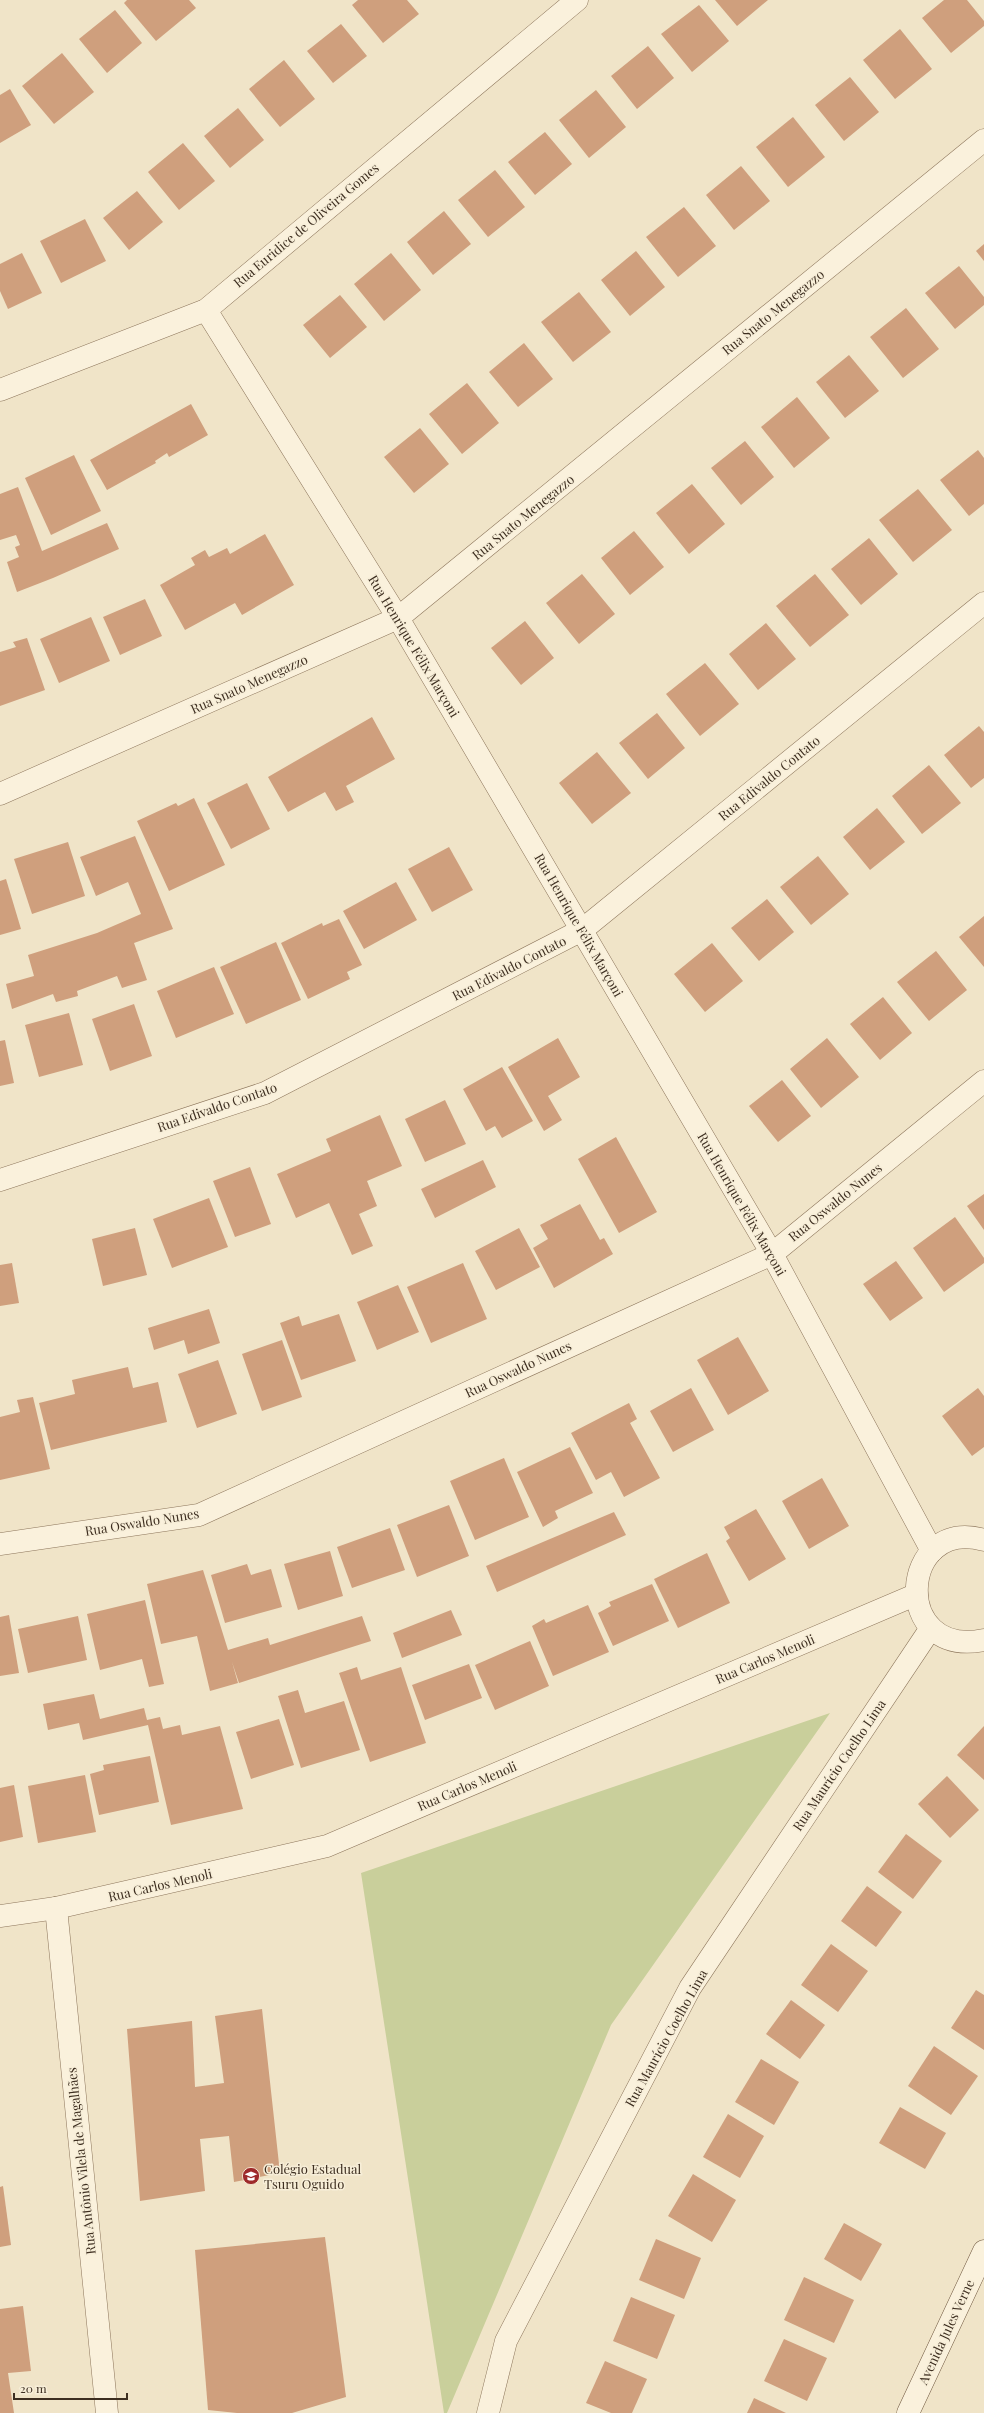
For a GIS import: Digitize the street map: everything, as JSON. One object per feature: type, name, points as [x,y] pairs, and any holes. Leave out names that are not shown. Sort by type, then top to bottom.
[{"type":"street","name":"Rua Euridice de Oliveira Gomes","points":[[0,390],[206,310],[577,0]]},
{"type":"street","name":"Rua Snato Menegazzo","points":[[0,794],[398,618],[984,140]]},
{"type":"street","name":"Rua Henrique Félix Marçoni","points":[[206,310],[398,618],[772,1254],[932,1551]]},
{"type":"street","name":"Rua Edivaldo Contato","points":[[0,1180],[265,1093],[582,930],[984,603]]},
{"type":"street","name":"Rua Oswaldo Nunes","points":[[0,1544],[199,1515],[772,1254],[984,1081]]},
{"type":"street","points":[[984,1540],[975,1537],[959,1538],[944,1542],[932,1551],[922,1564],[916,1579],[915,1595],[919,1610],[931,1628],[949,1640],[970,1643],[984,1640]]},
{"type":"street","name":"Rua Carlos Menoli","points":[[0,1916],[56,1908],[326,1846],[915,1595]]},
{"type":"street","name":"Rua Maurício Coelho Lima","points":[[488,2413],[506,2341],[690,1988],[931,1628]]},
{"type":"street","name":"Rua Antônio Vilela de Magalhães","points":[[56,1908],[107,2413]]},
{"type":"street","name":"Avenida Jules Verne","points":[[908,2413],[984,2251]]},
{"type":"green space","points":[[830,1713],[611,2025],[447,2413],[444,2413],[361,1873]]},
{"type":"building","points":[[127,0],[189,0],[196,8],[156,41],[124,3]]},
{"type":"building","points":[[358,0],[407,0],[419,14],[383,43],[352,5]]},
{"type":"building","points":[[715,0],[768,0],[737,26]]},
{"type":"building","points":[[944,0],[967,0],[984,21],[984,26],[951,53],[922,18]]},
{"type":"building","points":[[699,5],[729,41],[692,72],[661,34]]},
{"type":"building","points":[[115,10],[142,43],[107,73],[79,39]]},
{"type":"building","points":[[341,24],[367,56],[333,83],[307,51]]},
{"type":"building","points":[[900,29],[932,69],[895,99],[863,60]]},
{"type":"building","points":[[648,46],[674,78],[637,109],[611,76]]},
{"type":"building","points":[[62,53],[94,92],[54,124],[22,86]]},
{"type":"building","points":[[284,60],[315,99],[280,127],[249,89]]},
{"type":"building","points":[[850,77],[879,112],[844,141],[815,105]]},
{"type":"building","points":[[10,89],[31,125],[0,143],[0,95]]},
{"type":"building","points":[[596,90],[626,127],[589,158],[559,120]]},
{"type":"building","points":[[238,108],[264,140],[230,168],[204,136]]},
{"type":"building","points":[[793,117],[825,157],[788,187],[756,147]]},
{"type":"building","points":[[545,132],[572,164],[535,195],[508,162]]},
{"type":"building","points":[[183,143],[215,181],[179,210],[148,172]]},
{"type":"building","points":[[741,166],[770,201],[734,230],[706,195]]},
{"type":"building","points":[[495,170],[525,207],[488,237],[458,200]]},
{"type":"building","points":[[137,191],[163,222],[129,250],[103,218]]},
{"type":"building","points":[[684,207],[716,246],[678,277],[646,237]]},
{"type":"building","points":[[444,211],[471,244],[433,275],[407,242]]},
{"type":"building","points":[[85,219],[106,261],[61,283],[40,241]]},
{"type":"building","points":[[984,244],[984,261],[976,251]]},
{"type":"building","points":[[636,251],[665,287],[630,316],[601,280]]},
{"type":"building","points":[[22,253],[42,293],[8,309],[0,291],[0,264]]},
{"type":"building","points":[[391,253],[421,290],[384,321],[354,284]]},
{"type":"building","points":[[959,266],[984,297],[984,305],[955,329],[925,293]]},
{"type":"building","points":[[579,292],[611,332],[573,362],[541,322]]},
{"type":"building","points":[[340,295],[367,327],[330,358],[303,325]]},
{"type":"building","points":[[906,308],[939,349],[903,378],[870,337]]},
{"type":"building","points":[[524,343],[553,379],[518,407],[489,372]]},
{"type":"building","points":[[849,355],[879,391],[845,418],[816,382]]},
{"type":"building","points":[[467,383],[499,423],[462,454],[429,414]]},
{"type":"building","points":[[797,397],[830,438],[794,468],[761,427]]},
{"type":"building","points":[[191,404],[208,435],[169,457],[167,453],[155,461],[156,463],[107,490],[90,460]]},
{"type":"building","points":[[420,428],[449,464],[414,493],[384,457]]},
{"type":"building","points":[[745,441],[774,477],[741,505],[711,468]]},
{"type":"building","points":[[978,450],[984,458],[984,504],[969,516],[940,480]]},
{"type":"building","points":[[74,455],[101,511],[51,535],[25,478]]},
{"type":"building","points":[[692,484],[725,524],[689,554],[656,513]]},
{"type":"building","points":[[18,487],[42,551],[107,523],[119,549],[17,592],[7,562],[19,557],[15,547],[20,545],[16,535],[0,540],[0,494]]},
{"type":"building","points":[[918,489],[952,530],[913,562],[879,520]]},
{"type":"building","points":[[634,531],[664,567],[630,595],[601,558]]},
{"type":"building","points":[[265,534],[294,585],[242,615],[235,603],[185,630],[160,585],[195,565],[191,558],[205,550],[209,557],[227,548],[230,554]]},
{"type":"building","points":[[869,538],[898,574],[861,605],[831,569]]},
{"type":"building","points":[[582,574],[615,614],[579,644],[546,603]]},
{"type":"building","points":[[815,574],[849,615],[810,647],[776,606]]},
{"type":"building","points":[[145,599],[162,636],[120,655],[103,617]]},
{"type":"building","points":[[91,617],[110,661],[59,683],[40,639]]},
{"type":"building","points":[[525,621],[554,658],[521,685],[491,648]]},
{"type":"building","points":[[766,623],[796,659],[758,690],[729,654]]},
{"type":"building","points":[[27,638],[45,690],[0,706],[0,652],[16,647],[13,642]]},
{"type":"building","points":[[705,663],[739,704],[700,736],[666,694]]},
{"type":"building","points":[[657,713],[685,748],[648,779],[619,743]]},
{"type":"building","points":[[372,717],[395,759],[346,786],[354,802],[336,811],[325,792],[288,812],[268,777]]},
{"type":"building","points":[[979,726],[984,732],[984,778],[971,788],[944,755]]},
{"type":"building","points":[[597,752],[631,793],[592,824],[559,783]]},
{"type":"building","points":[[929,765],[961,803],[922,834],[892,796]]},
{"type":"building","points":[[247,783],[270,829],[231,849],[207,803]]},
{"type":"building","points":[[194,798],[225,865],[169,891],[137,821],[176,803],[178,806]]},
{"type":"building","points":[[877,808],[905,842],[870,870],[843,837]]},
{"type":"building","points":[[135,836],[173,929],[134,943],[147,980],[122,988],[117,976],[77,991],[78,996],[56,1002],[53,994],[12,1009],[6,984],[34,976],[28,955],[97,933],[141,914],[128,882],[96,896],[80,857]]},
{"type":"building","points":[[68,842],[85,896],[32,914],[14,859]]},
{"type":"building","points":[[449,847],[473,890],[432,912],[408,869]]},
{"type":"building","points":[[818,856],[849,894],[811,925],[780,887]]},
{"type":"building","points":[[6,879],[21,929],[0,935],[0,881]]},
{"type":"building","points":[[396,882],[417,920],[364,949],[343,911]]},
{"type":"building","points":[[767,899],[794,932],[759,961],[731,928]]},
{"type":"building","points":[[984,916],[984,967],[959,937]]},
{"type":"building","points":[[339,919],[362,965],[347,972],[350,979],[308,999],[281,943],[322,923],[323,926]]},
{"type":"building","points":[[276,942],[301,1000],[246,1024],[220,967]]},
{"type":"building","points":[[712,943],[743,981],[705,1012],[674,974]]},
{"type":"building","points":[[936,951],[967,990],[929,1021],[897,982]]},
{"type":"building","points":[[214,967],[234,1014],[176,1038],[157,991]]},
{"type":"building","points":[[883,997],[912,1033],[880,1060],[850,1024]]},
{"type":"building","points":[[134,1004],[152,1056],[110,1071],[92,1019]]},
{"type":"building","points":[[69,1013],[83,1065],[39,1077],[25,1025]]},
{"type":"building","points":[[558,1038],[580,1077],[548,1096],[562,1120],[544,1131],[508,1067]]},
{"type":"building","points":[[827,1038],[859,1077],[821,1108],[790,1069]]},
{"type":"building","points":[[5,1040],[14,1083],[0,1086],[0,1041]]},
{"type":"building","points":[[502,1067],[533,1121],[502,1138],[495,1126],[486,1131],[463,1089]]},
{"type":"building","points":[[782,1080],[811,1116],[778,1142],[749,1106]]},
{"type":"building","points":[[445,1100],[466,1144],[425,1162],[405,1119]]},
{"type":"building","points":[[380,1115],[402,1166],[367,1181],[377,1206],[359,1214],[373,1246],[352,1255],[329,1203],[296,1218],[277,1174],[331,1151],[326,1139]]},
{"type":"building","points":[[616,1137],[657,1212],[619,1233],[578,1159]]},
{"type":"building","points":[[483,1160],[496,1187],[435,1218],[421,1189]]},
{"type":"building","points":[[250,1167],[271,1224],[235,1237],[213,1181]]},
{"type":"building","points":[[984,1194],[984,1230],[967,1206]]},
{"type":"building","points":[[209,1198],[228,1247],[172,1268],[153,1219]]},
{"type":"building","points":[[580,1204],[600,1240],[604,1238],[613,1254],[554,1288],[533,1248],[548,1239],[540,1225]]},
{"type":"building","points":[[955,1217],[984,1258],[984,1263],[944,1292],[913,1248]]},
{"type":"building","points":[[135,1228],[147,1275],[103,1286],[92,1239]]},
{"type":"building","points":[[519,1228],[540,1267],[496,1290],[475,1251]]},
{"type":"building","points":[[896,1261],[923,1298],[890,1321],[863,1284]]},
{"type":"building","points":[[12,1263],[19,1303],[0,1306],[0,1265]]},
{"type":"building","points":[[463,1263],[487,1319],[431,1343],[407,1287]]},
{"type":"building","points":[[398,1285],[419,1332],[377,1350],[357,1302]]},
{"type":"building","points":[[209,1309],[220,1343],[188,1354],[184,1340],[154,1350],[148,1328]]},
{"type":"building","points":[[339,1314],[356,1361],[301,1380],[280,1323],[299,1316],[302,1326]]},
{"type":"building","points":[[738,1337],[769,1391],[728,1415],[697,1360]]},
{"type":"building","points":[[282,1340],[302,1397],[262,1411],[242,1354]]},
{"type":"building","points":[[218,1360],[237,1414],[197,1428],[178,1374]]},
{"type":"building","points":[[128,1367],[133,1388],[158,1382],[167,1422],[51,1450],[39,1403],[75,1394],[72,1380]]},
{"type":"building","points":[[691,1388],[714,1430],[673,1452],[650,1411]]},
{"type":"building","points":[[978,1388],[984,1396],[984,1447],[972,1456],[942,1416]]},
{"type":"building","points":[[33,1397],[50,1469],[0,1480],[0,1417],[20,1412],[17,1400]]},
{"type":"building","points":[[629,1403],[637,1419],[630,1423],[660,1478],[624,1497],[611,1472],[596,1480],[571,1433]]},
{"type":"building","points":[[570,1447],[593,1493],[555,1511],[558,1518],[543,1527],[517,1472]]},
{"type":"building","points":[[504,1458],[529,1517],[475,1540],[450,1481]]},
{"type":"building","points":[[822,1478],[849,1526],[809,1549],[782,1501]]},
{"type":"building","points":[[449,1505],[469,1556],[417,1577],[397,1525]]},
{"type":"building","points":[[756,1509],[786,1559],[749,1581],[726,1541],[730,1538],[724,1527]]},
{"type":"building","points":[[614,1512],[626,1535],[497,1592],[486,1566]]},
{"type":"building","points":[[390,1528],[405,1570],[352,1588],[337,1547]]},
{"type":"building","points":[[330,1551],[343,1596],[298,1610],[284,1564]]},
{"type":"building","points":[[707,1553],[730,1603],[678,1628],[654,1579]]},
{"type":"building","points":[[247,1564],[251,1575],[271,1569],[282,1607],[225,1623],[211,1575]]},
{"type":"building","points":[[203,1570],[228,1650],[268,1638],[270,1645],[362,1616],[371,1641],[239,1683],[232,1662],[238,1683],[210,1691],[197,1636],[161,1644],[147,1584]]},
{"type":"building","points":[[652,1584],[669,1621],[613,1646],[598,1613],[611,1606],[609,1602]]},
{"type":"building","points":[[145,1600],[164,1684],[149,1687],[142,1659],[100,1670],[87,1614]]},
{"type":"building","points":[[588,1605],[609,1652],[553,1676],[532,1626],[544,1619],[546,1623]]},
{"type":"building","points":[[451,1610],[462,1635],[402,1658],[393,1633]]},
{"type":"building","points":[[9,1615],[19,1673],[0,1676],[0,1617]]},
{"type":"building","points":[[78,1616],[87,1660],[28,1673],[18,1629]]},
{"type":"building","points":[[530,1641],[549,1686],[495,1710],[475,1665]]},
{"type":"building","points":[[469,1664],[482,1698],[425,1720],[412,1685]]},
{"type":"building","points":[[357,1667],[361,1680],[401,1667],[426,1743],[370,1762],[339,1673]]},
{"type":"building","points":[[298,1690],[305,1713],[344,1701],[360,1750],[301,1768],[278,1696]]},
{"type":"building","points":[[94,1694],[100,1719],[144,1708],[147,1720],[160,1717],[163,1729],[180,1725],[182,1735],[220,1726],[243,1809],[171,1825],[148,1725],[83,1740],[79,1723],[48,1730],[43,1704]]},
{"type":"building","points":[[279,1719],[294,1765],[251,1779],[236,1732]]},
{"type":"building","points":[[984,1726],[984,1780],[957,1755]]},
{"type":"building","points":[[150,1756],[159,1802],[99,1815],[90,1774],[104,1770],[103,1765]]},
{"type":"building","points":[[85,1775],[96,1832],[38,1843],[28,1786]]},
{"type":"building","points":[[947,1776],[979,1810],[950,1838],[918,1804]]},
{"type":"building","points":[[14,1785],[23,1837],[0,1842],[0,1788]]},
{"type":"building","points":[[906,1834],[942,1861],[913,1899],[878,1872]]},
{"type":"building","points":[[867,1886],[902,1912],[876,1947],[841,1921]]},
{"type":"building","points":[[831,1944],[868,1971],[838,2012],[801,1985]]},
{"type":"building","points":[[976,1990],[984,1995],[984,2050],[951,2028]]},
{"type":"building","points":[[791,2000],[825,2025],[800,2059],[766,2034]]},
{"type":"building","points":[[262,2009],[280,2173],[234,2182],[229,2136],[200,2139],[205,2191],[140,2201],[127,2029],[192,2021],[195,2087],[224,2083],[215,2016]]},
{"type":"building","points":[[934,2046],[978,2076],[951,2115],[908,2086]]},
{"type":"building","points":[[761,2059],[799,2082],[774,2125],[735,2102]]},
{"type":"building","points":[[900,2107],[946,2133],[925,2169],[879,2143]]},
{"type":"building","points":[[728,2114],[764,2136],[740,2178],[703,2157]]},
{"type":"building","points":[[693,2174],[736,2200],[712,2242],[668,2216]]},
{"type":"building","points":[[3,2186],[11,2245],[0,2247],[0,2187]]},
{"type":"building","points":[[844,2223],[882,2244],[861,2281],[824,2259]]},
{"type":"building","points":[[325,2237],[346,2397],[292,2413],[237,2413],[208,2410],[195,2250]]},
{"type":"building","points":[[656,2239],[701,2258],[684,2299],[639,2280]]},
{"type":"building","points":[[804,2277],[854,2300],[834,2343],[784,2320]]},
{"type":"building","points":[[631,2297],[675,2315],[657,2359],[613,2341]]},
{"type":"building","points":[[23,2306],[31,2371],[8,2373],[14,2413],[0,2413],[0,2309]]},
{"type":"building","points":[[784,2339],[827,2358],[807,2401],[764,2381]]},
{"type":"building","points":[[605,2361],[647,2379],[632,2413],[611,2413],[586,2403]]},
{"type":"building","points":[[754,2398],[786,2413],[747,2413]]},
{"type":"place","name":"Colégio Estadual Tsuru Oguido","points":[[251,2176]]}]
